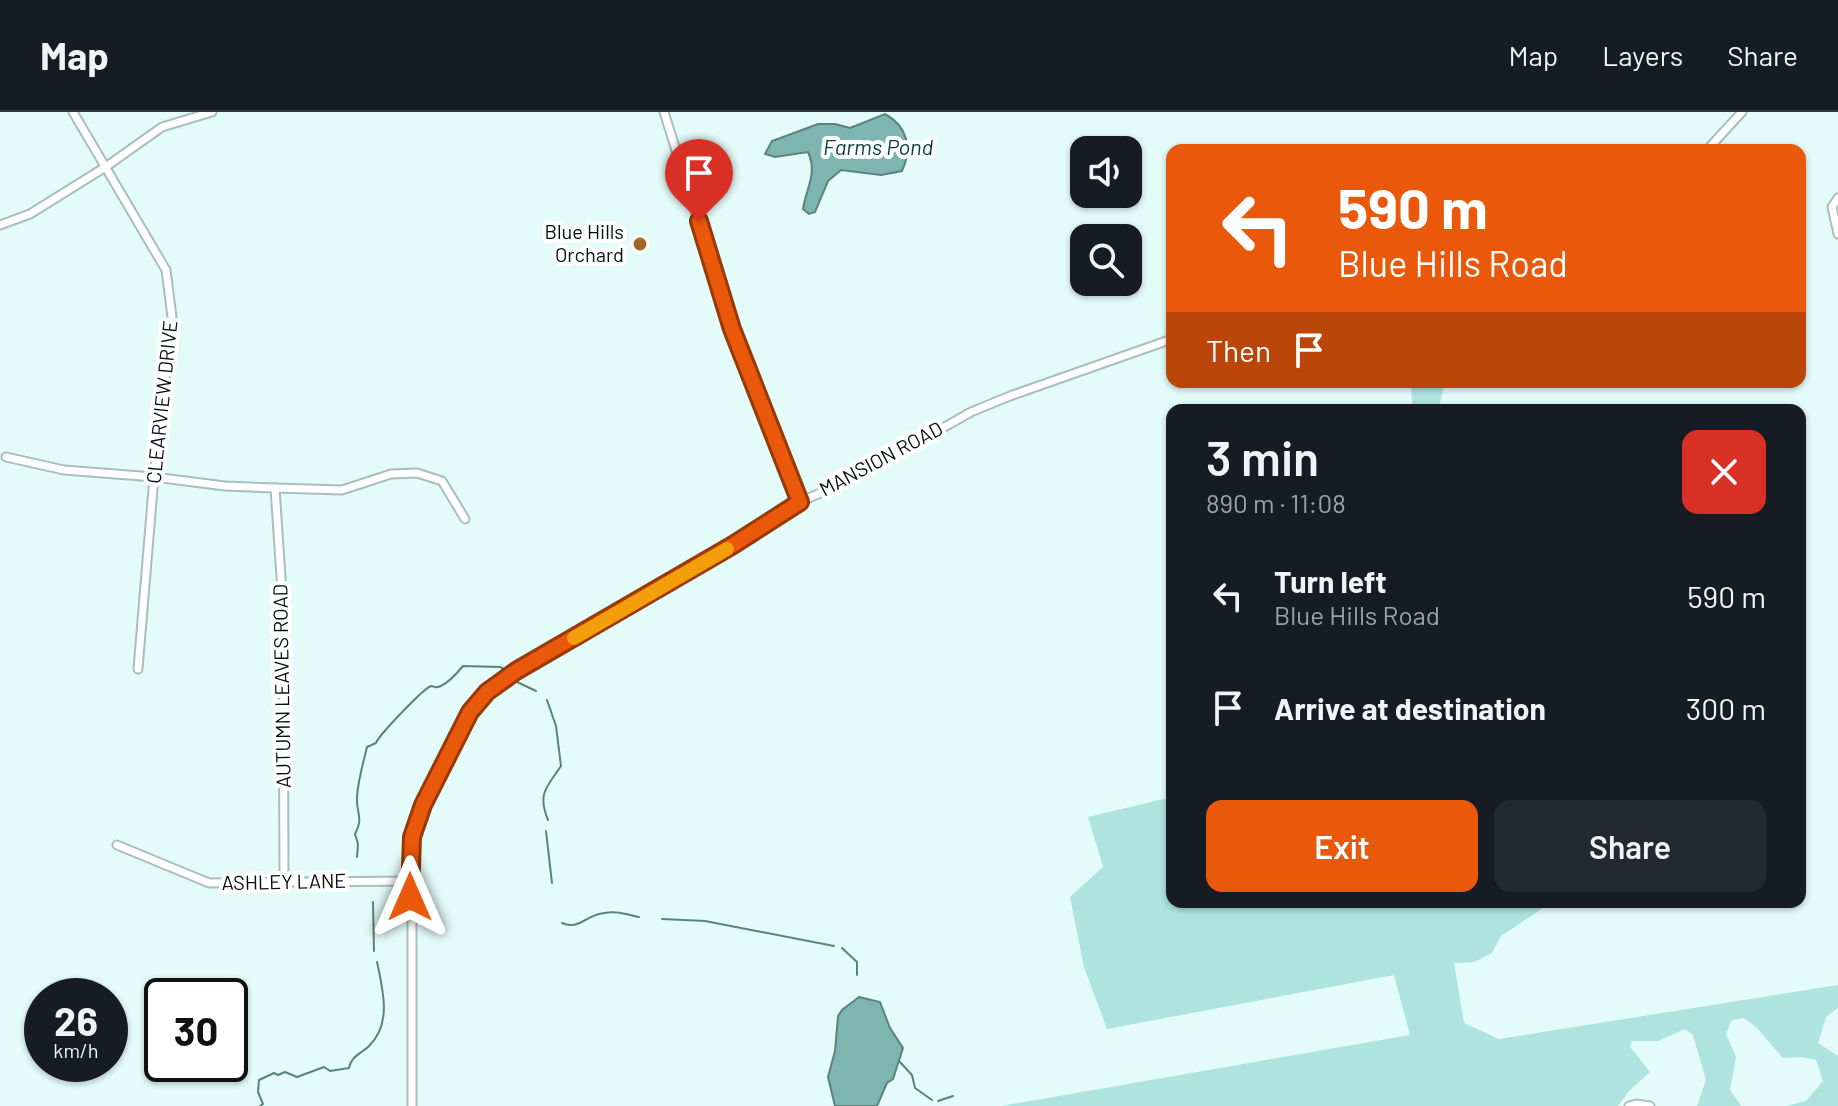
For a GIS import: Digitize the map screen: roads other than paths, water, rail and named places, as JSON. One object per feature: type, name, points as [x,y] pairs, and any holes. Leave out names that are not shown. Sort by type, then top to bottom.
[{"type":"street","name":"CLEARVIEW DRIVE","points":[[73,112],[166,270],[172,317],[154,477],[138,669]]},
{"type":"street","points":[[0,225],[30,214],[162,127],[212,112]]},
{"type":"street","points":[[664,112],[732,329],[800,502]]},
{"type":"street","points":[[1713,144],[1742,112]]},
{"type":"street","points":[[1838,198],[1832,207],[1838,234]]},
{"type":"street","name":"MANSION ROAD","points":[[412,1106],[411,847],[418,817],[461,727],[487,692],[516,671],[733,545],[800,502],[866,472],[981,408],[1166,341]]},
{"type":"street","points":[[6,457],[64,470],[275,488],[342,490],[391,474],[417,473],[442,481],[465,519]]},
{"type":"street","name":"AUTUMN LEAVES ROAD","points":[[275,488],[283,607],[284,883]]},
{"type":"street","name":"ASHLEY LANE","points":[[117,845],[209,883],[410,881]]},
{"type":"street","points":[[1629,1106],[1650,1106]]},
{"type":"water","name":"Farms Pond","points":[[885,114],[898,125],[906,138],[907,154],[902,171],[881,175],[841,170],[828,181],[815,212],[809,214],[803,209],[812,174],[808,152],[775,157],[765,154],[772,141],[818,124],[850,128]]},
{"type":"water","points":[[859,997],[880,1002],[890,1028],[903,1048],[893,1079],[887,1083],[877,1106],[835,1106],[828,1077],[835,1051],[838,1016]]},
{"type":"waterway","points":[[357,857],[358,791],[367,747],[376,743],[427,689],[445,684],[463,666],[500,667],[508,671]]},
{"type":"waterway","points":[[515,681],[536,691]]},
{"type":"waterway","points":[[547,700],[556,726],[561,766],[544,797],[548,820]]},
{"type":"waterway","points":[[546,831],[552,883]]},
{"type":"waterway","points":[[373,902],[374,951]]},
{"type":"waterway","points":[[562,923],[577,924],[610,912],[639,917]]},
{"type":"waterway","points":[[662,919],[705,921],[834,946]]},
{"type":"waterway","points":[[842,948],[857,962],[857,975]]},
{"type":"waterway","points":[[260,1106],[263,1104],[258,1092],[259,1080],[274,1073],[285,1072],[297,1077],[324,1067],[330,1071],[349,1068],[354,1058],[369,1046],[381,1028],[383,1017],[382,984],[377,962]]},
{"type":"waterway","points":[[899,1061],[912,1075],[915,1088],[932,1100]]},
{"type":"waterway","points":[[938,1101],[953,1096]]},
{"type":"place","name":"Blue Hills Orchard","points":[[640,244]]}]
